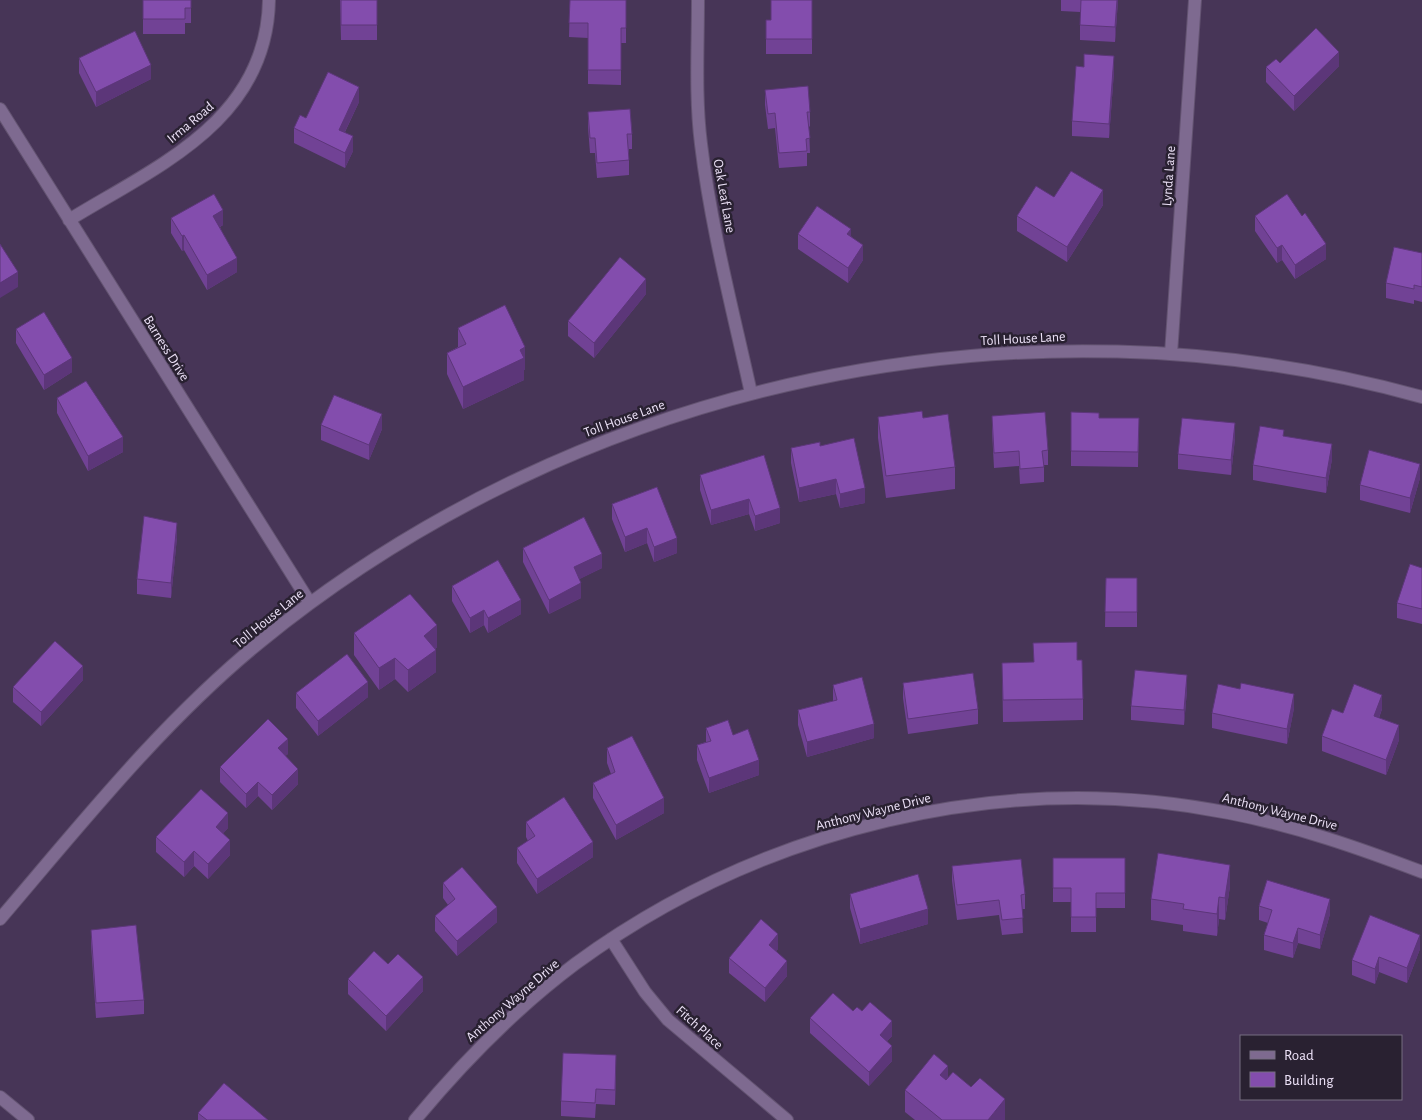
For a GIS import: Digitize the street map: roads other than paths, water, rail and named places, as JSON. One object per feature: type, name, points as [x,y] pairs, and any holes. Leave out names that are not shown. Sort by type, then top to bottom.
[{"type":"street","name":"Irma Road","points":[[69,220],[189,146],[218,122],[241,93],[258,60],[267,24],[269,0]]},
{"type":"street","name":"Oak Leaf Lane","points":[[698,0],[697,73],[703,159],[708,195],[751,393]]},
{"type":"street","name":"Lynda Lane","points":[[1171,354],[1195,0]]},
{"type":"street","name":"Barness Drive","points":[[0,109],[310,603]]},
{"type":"street","name":"Toll House Lane","points":[[0,919],[150,745],[259,642],[310,603],[406,539],[516,479],[635,429],[751,393],[812,378],[901,363],[990,354],[1058,350],[1213,357],[1295,368],[1422,397]]},
{"type":"street","name":"Anthony Wayne Drive","points":[[415,1120],[485,1041],[552,983],[611,939],[684,896],[732,872],[808,843],[895,819],[956,807],[1030,799],[1089,798],[1168,803],[1229,813],[1316,833],[1422,872]]},
{"type":"street","name":"Fitch Place","points":[[611,939],[645,992],[668,1020],[787,1120]]},
{"type":"street","points":[[0,1097],[28,1120]]}]
